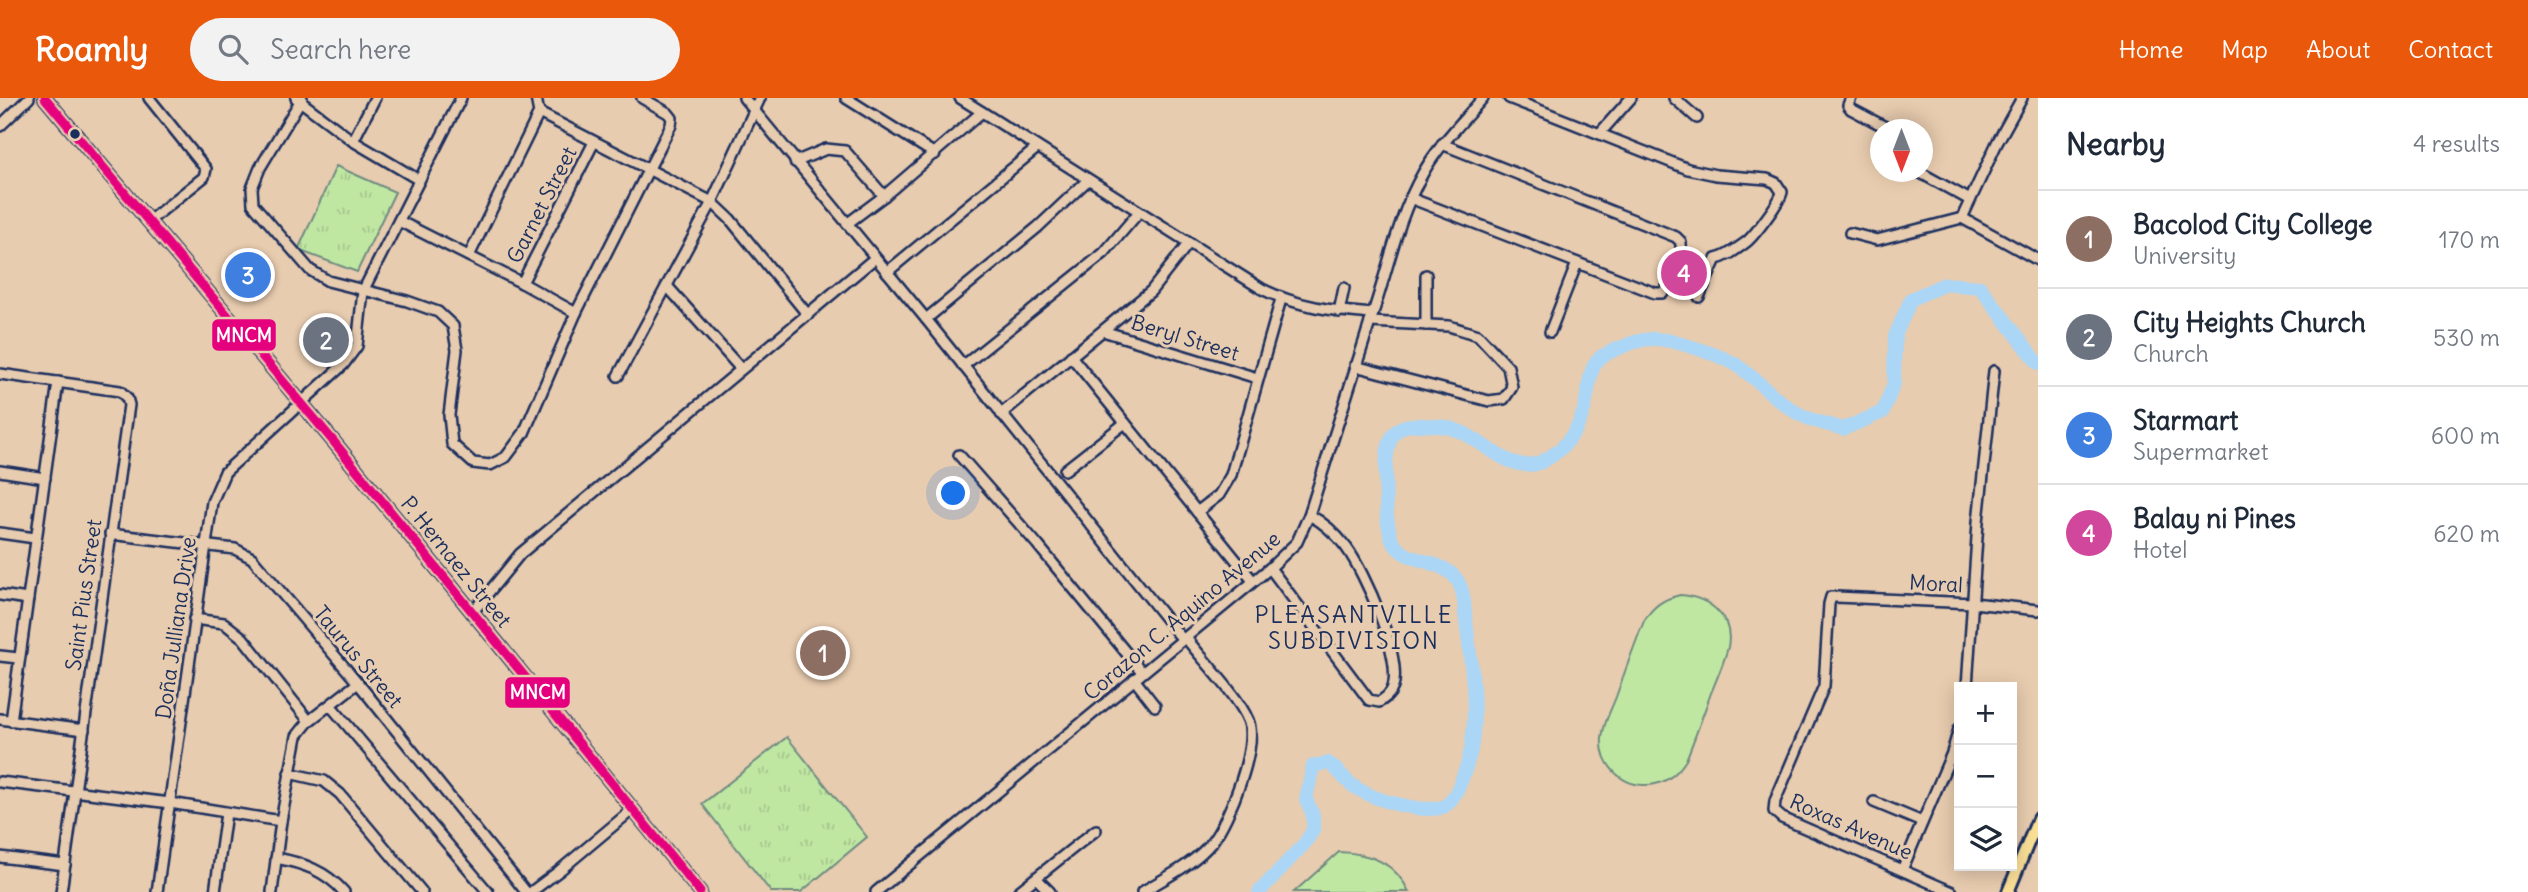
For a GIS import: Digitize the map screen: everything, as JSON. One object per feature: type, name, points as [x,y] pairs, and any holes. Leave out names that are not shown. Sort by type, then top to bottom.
[{"type":"main road","name":"P. Hernaez Street","points":[[44,98],[302,404],[700,892]]},
{"type":"main road","points":[[2008,892],[2038,819]]},
{"type":"street","points":[[0,126],[29,98]]},
{"type":"street","points":[[149,98],[206,169],[204,177],[149,222]]},
{"type":"street","points":[[353,141],[375,98]]},
{"type":"street","points":[[363,291],[461,98]]},
{"type":"street","points":[[469,256],[540,113],[536,98]]},
{"type":"street","points":[[419,180],[353,141],[300,99],[251,188],[253,204],[310,270],[328,281],[439,312],[453,326],[457,350],[450,402],[449,432],[452,444],[473,463],[490,465],[506,457],[524,433],[576,313],[649,172],[672,118],[642,98]]},
{"type":"street","points":[[744,98],[1247,717],[1251,735],[1247,763],[1232,803],[1212,841],[1182,868],[1142,892]]},
{"type":"street","points":[[618,376],[712,202],[761,98]]},
{"type":"street","points":[[846,98],[935,154]]},
{"type":"street","points":[[960,98],[1188,244],[1281,299],[1371,318],[1459,328],[1478,335],[1508,367],[1512,387],[1509,395],[1498,401],[1489,401],[1355,366]]},
{"type":"street","name":"Corazon C. Aquino Avenue","points":[[876,892],[1270,568],[1297,542],[1309,515],[1392,244],[1410,198],[1442,145],[1483,98]]},
{"type":"street","points":[[1508,98],[1688,169],[1717,175],[1767,179],[1780,187],[1782,197],[1749,239],[1726,257],[1716,259],[1699,297]]},
{"type":"street","points":[[1601,133],[1631,98]]},
{"type":"street","points":[[1674,98],[1697,118]]},
{"type":"street","points":[[1851,98],[1848,105],[1851,109],[1870,119]]},
{"type":"street","points":[[1962,218],[1997,143],[2022,98]]},
{"type":"street","points":[[848,223],[935,154],[982,112]]},
{"type":"street","points":[[540,113],[649,172],[712,202],[730,219],[808,314]]},
{"type":"street","name":"Garnet Street","points":[[522,283],[594,142]]},
{"type":"street","points":[[1410,198],[1655,293],[1662,293],[1667,288],[1682,242],[1676,237],[1442,145]]},
{"type":"street","points":[[887,272],[1037,148]]},
{"type":"street","points":[[795,162],[826,149],[845,151],[884,196]]},
{"type":"street","points":[[926,319],[1038,227],[1088,180]]},
{"type":"street","points":[[1933,180],[1970,200]]},
{"type":"street","points":[[963,366],[1104,253],[1139,212]]},
{"type":"street","points":[[1850,233],[1877,240],[1962,218],[2038,260]]},
{"type":"street","points":[[399,221],[576,313]]},
{"type":"street","points":[[1001,414],[1151,291],[1188,244]]},
{"type":"street","points":[[472,612],[520,554],[875,258]]},
{"type":"street","points":[[1550,332],[1577,263]]},
{"type":"street","points":[[1426,275],[1426,325]]},
{"type":"street","points":[[667,286],[741,369]]},
{"type":"street","points":[[1339,312],[1344,288]]},
{"type":"street","name":"Doña Julliana Drive","points":[[157,892],[212,502],[225,472],[343,365],[357,346],[363,291]]},
{"type":"street","points":[[1197,512],[1227,485],[1281,299]]},
{"type":"street","name":"Beryl Street","points":[[1103,331],[1258,378]]},
{"type":"street","points":[[1071,356],[1252,581]]},
{"type":"street","points":[[1967,682],[1978,522],[1994,371]]},
{"type":"street","points":[[0,374],[58,382],[11,720]]},
{"type":"street","name":"Saint Pius Street","points":[[58,382],[120,391],[127,398],[129,405],[61,892]]},
{"type":"street","points":[[1065,470],[1125,423]]},
{"type":"street","points":[[959,455],[1037,544],[1142,672]]},
{"type":"street","points":[[0,471],[45,478]]},
{"type":"street","points":[[1270,568],[1369,700],[1379,702],[1389,696],[1393,685],[1393,661],[1381,615],[1346,547],[1319,520],[1309,515]]},
{"type":"street","points":[[0,533],[35,538]]},
{"type":"street","name":"Taurus Street","points":[[110,534],[235,549],[252,558],[528,892]]},
{"type":"street","points":[[0,595],[28,599]]},
{"type":"street","name":"Moral","points":[[1773,811],[1824,686],[1831,597],[1973,603],[2038,610]]},
{"type":"street","points":[[194,619],[224,623],[243,638],[309,721]]},
{"type":"street","points":[[0,656],[18,658]]},
{"type":"street","points":[[1133,679],[1155,706]]},
{"type":"street","points":[[272,892],[281,821],[297,736],[309,721],[358,683]]},
{"type":"street","points":[[331,706],[488,892]]},
{"type":"street","points":[[0,719],[84,730]]},
{"type":"street","points":[[1902,870],[1954,745]]},
{"type":"street","points":[[289,773],[324,781],[340,794],[422,892]]},
{"type":"street","points":[[0,782],[170,803],[281,821]]},
{"type":"street","points":[[1874,802],[1922,822]]},
{"type":"street","points":[[528,892],[559,872],[632,810]]},
{"type":"street","name":"Roxas Avenue","points":[[1773,811],[1782,818],[1952,892]]},
{"type":"street","points":[[215,892],[226,813]]},
{"type":"street","points":[[1018,892],[1096,830]]},
{"type":"street","points":[[0,857],[65,865]]},
{"type":"street","points":[[276,858],[318,870],[333,879],[344,892]]},
{"type":"street","points":[[1037,878],[1050,892]]},
{"type":"green space","points":[[336,166],[395,192],[357,272],[298,250]]},
{"type":"green space","points":[[1680,595],[1700,600],[1717,610],[1727,626],[1728,647],[1682,766],[1663,782],[1634,784],[1619,776],[1608,763],[1602,747],[1604,728],[1644,621],[1659,604]]},
{"type":"green space","points":[[787,737],[867,837],[801,892],[771,892],[702,804]]},
{"type":"green space","points":[[1339,852],[1361,854],[1389,866],[1409,892],[1294,892]]},
{"type":"waterway","points":[[1259,892],[1305,843],[1313,830],[1313,815],[1306,799],[1313,766],[1328,763],[1360,790],[1396,804],[1434,809],[1443,807],[1453,797],[1466,769],[1472,743],[1474,698],[1463,596],[1455,577],[1446,570],[1403,552],[1395,545],[1390,534],[1386,498],[1387,455],[1393,435],[1399,429],[1414,425],[1447,427],[1470,437],[1509,461],[1530,465],[1541,462],[1559,451],[1578,426],[1598,359],[1626,345],[1650,339],[1684,345],[1728,360],[1792,410],[1811,420],[1843,429],[1883,412],[1894,383],[1895,336],[1911,299],[1945,284],[1980,287],[2038,363]]},
{"type":"transit line","name":"MNCM","points":[[45,98],[334,442],[700,892]]},
{"type":"place","name":"Balay ni Pines","points":[[1684,273]]},
{"type":"place","name":"Starmart","points":[[248,275]]},
{"type":"place","name":"City Heights Church","points":[[326,340]]},
{"type":"place","name":"Bacolod City College","points":[[823,653]]},
{"type":"district","name":"PLEASANTVILLE SUBDIVISION","points":[[1354,628]]}]
